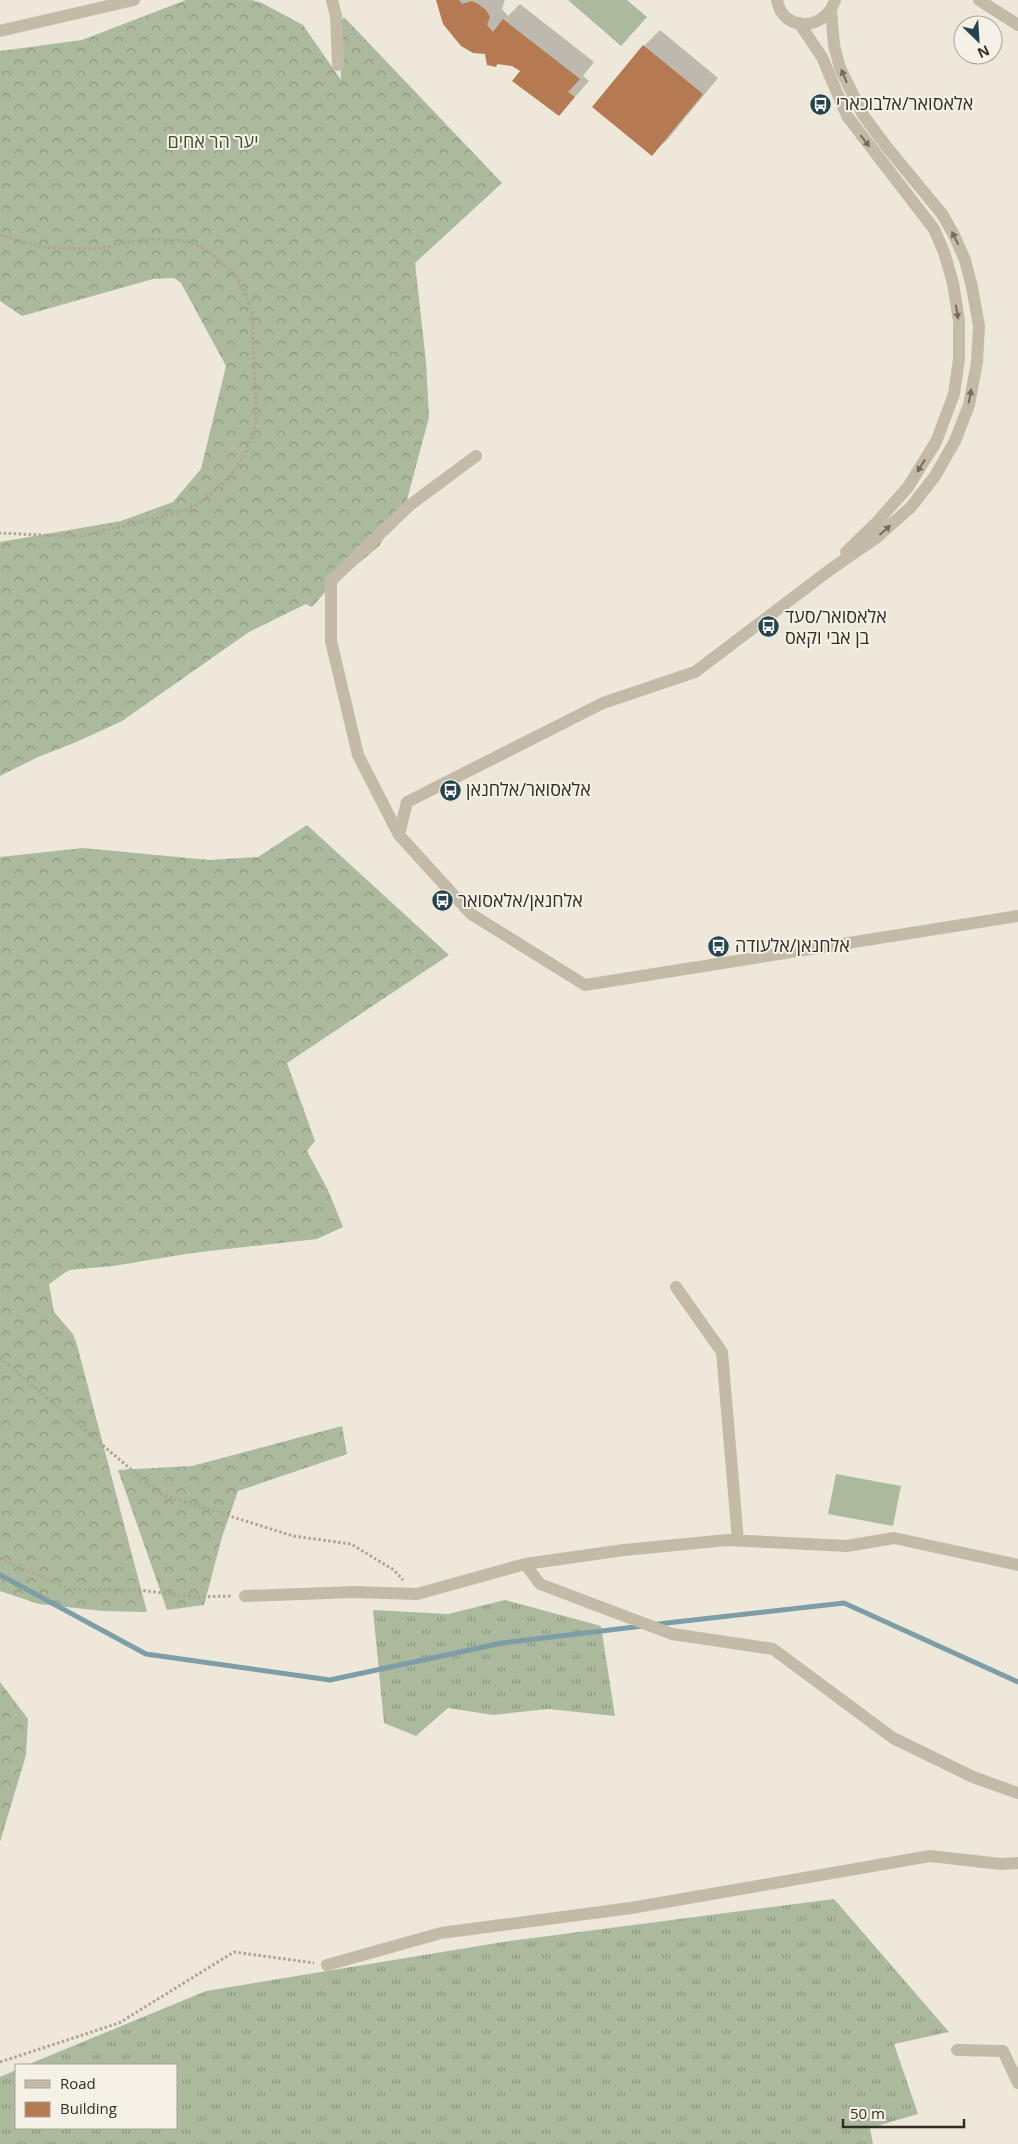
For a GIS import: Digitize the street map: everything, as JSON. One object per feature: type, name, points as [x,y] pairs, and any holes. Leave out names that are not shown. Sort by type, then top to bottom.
[{"type":"street","points":[[0,31],[134,0]]},
{"type":"street","points":[[332,0],[336,16],[338,65]]},
{"type":"street","points":[[777,0],[782,13],[790,20],[809,24],[819,21],[835,4]]},
{"type":"street","points":[[979,0],[1018,25]]},
{"type":"street","points":[[399,835],[408,802],[603,703],[695,672],[831,569],[876,538],[912,507],[935,476],[955,441],[968,406],[977,362],[979,326],[972,286],[954,235],[942,214],[863,115],[840,68],[834,46],[835,4]]},
{"type":"street","points":[[799,23],[822,57],[848,116],[934,229],[944,252],[953,283],[958,321],[959,359],[954,394],[936,442],[908,487],[831,569]]},
{"type":"street","points":[[476,456],[410,504],[331,581],[331,641],[358,755],[399,835],[471,914],[585,985],[1018,916]]},
{"type":"street","points":[[676,1286],[722,1352],[738,1541]]},
{"type":"street","points":[[245,1596],[354,1592],[417,1594],[525,1564],[624,1550],[738,1541],[847,1546],[894,1538],[1018,1564]]},
{"type":"street","points":[[525,1564],[540,1584],[672,1634],[773,1649],[893,1738],[973,1777],[1018,1793]]},
{"type":"street","points":[[327,1965],[441,1933],[631,1908],[930,1856],[1001,1864],[1018,1864]]},
{"type":"street","points":[[957,2050],[1003,2051],[1018,2083]]},
{"type":"path","points":[[0,235],[42,247],[94,248],[146,239],[181,240],[204,248],[234,274],[245,292],[252,312],[256,416],[253,434],[244,456],[229,478],[200,503],[183,511],[79,537],[0,533]]},
{"type":"path","points":[[0,1358],[160,1494],[292,1536],[351,1544],[394,1570],[417,1594]]},
{"type":"path","points":[[0,1558],[69,1589],[139,1590],[195,1597],[245,1596]]},
{"type":"path","points":[[0,2062],[119,2023],[234,1952],[327,1965]]},
{"type":"green space","name":"יער הר אחים","points":[[186,0],[251,0],[260,2],[303,25],[341,80],[340,23],[344,17],[502,183],[415,263],[426,362],[429,417],[407,500],[379,546],[328,589],[312,607],[306,604],[249,632],[122,721],[38,757],[0,776],[0,542],[121,521],[173,502],[201,469],[226,366],[181,283],[174,278],[153,279],[22,316],[0,301],[0,51],[82,40]]},
{"type":"green space","points":[[568,0],[627,0],[647,17],[621,46]]},
{"type":"green space","points":[[307,825],[449,955],[287,1063],[315,1141],[307,1151],[328,1190],[343,1227],[317,1239],[192,1253],[113,1266],[69,1270],[49,1284],[54,1312],[73,1334],[77,1345],[147,1612],[103,1611],[39,1604],[0,1591],[0,857],[83,848],[209,860],[258,857]]},
{"type":"green space","points":[[342,1426],[347,1454],[238,1491],[222,1537],[204,1605],[167,1610],[118,1470],[192,1466]]},
{"type":"green space","points":[[836,1474],[901,1486],[893,1526],[828,1514]]},
{"type":"green space","points":[[505,1600],[601,1626],[615,1716],[548,1709],[493,1715],[448,1708],[416,1736],[384,1723],[373,1610],[448,1614]]},
{"type":"green space","points":[[0,1682],[28,1719],[26,1755],[0,1842]]},
{"type":"green space","points":[[834,1899],[949,2032],[894,2044],[918,2114],[870,2128],[873,2144],[0,2144],[0,2077],[15,2070],[15,2129],[178,2129],[178,2064],[29,2064],[206,1991],[503,1942]]},
{"type":"building","points":[[436,0],[459,0],[462,4],[472,1],[478,4],[486,10],[490,17],[487,25],[493,32],[503,19],[580,79],[568,92],[575,97],[559,116],[512,81],[520,71],[512,66],[497,64],[496,67],[487,65],[485,54],[473,53],[461,46],[443,24]]},
{"type":"building","points":[[643,45],[703,94],[652,156],[592,107]]},
{"type":"waterway","points":[[0,1575],[146,1654],[330,1680],[502,1643],[643,1626]]},
{"type":"waterway","points":[[658,1624],[844,1603],[1018,1682]]},
{"type":"place","name":"אלאסואר/אלבוכארי","points":[[820,104]]},
{"type":"place","name":"אלאסואר/סעד בן אבי וקאס","points":[[769,627]]},
{"type":"place","name":"אלאסואר/אלחנאן","points":[[450,790]]},
{"type":"place","name":"אלחנאן/אלאסואר","points":[[442,901]]},
{"type":"place","name":"אלחנאן/אלעודה","points":[[719,946]]}]
